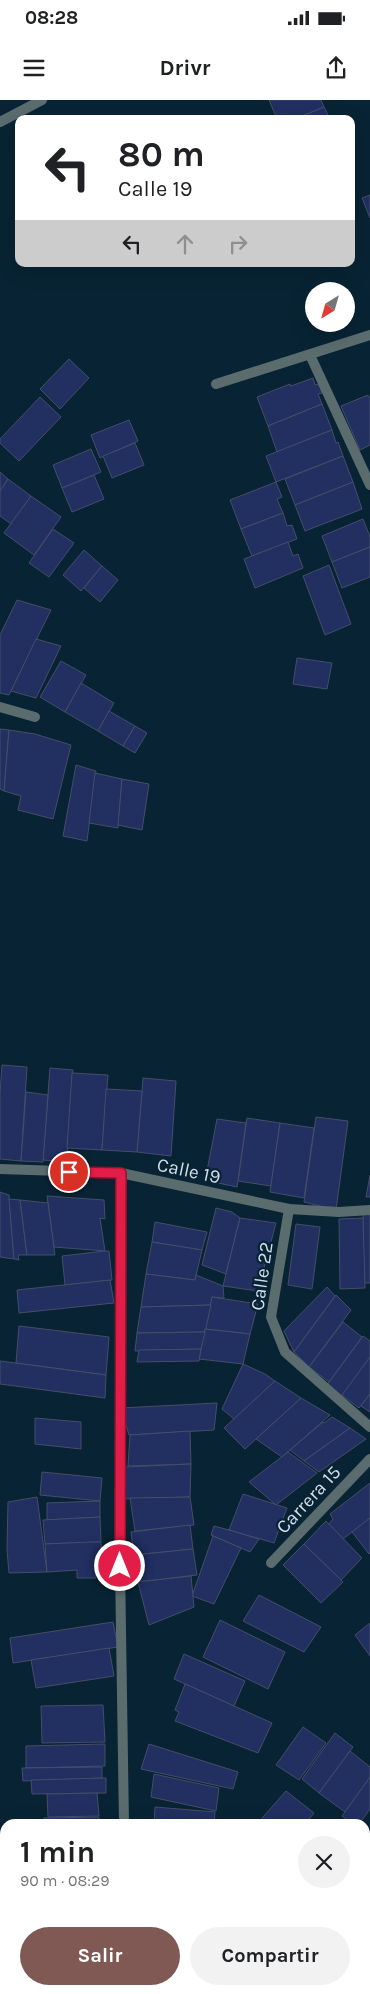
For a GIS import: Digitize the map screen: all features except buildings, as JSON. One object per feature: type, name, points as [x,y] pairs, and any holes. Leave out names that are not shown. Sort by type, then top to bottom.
[{"type":"street","points":[[0,122],[42,100]]},
{"type":"street","points":[[216,384],[370,335]]},
{"type":"street","points":[[310,355],[370,485]]},
{"type":"street","points":[[0,707],[36,718]]},
{"type":"street","name":"Calle 19","points":[[0,1170],[121,1173],[289,1210],[339,1212],[370,1210]]},
{"type":"street","points":[[121,1173],[120,1566],[124,1819]]},
{"type":"street","name":"Calle 22","points":[[289,1210],[271,1316],[285,1352],[370,1427]]},
{"type":"street","name":"Carrera 15","points":[[271,1563],[370,1459]]},
{"type":"route","points":[[69,1172],[121,1173],[120,1566]]}]
